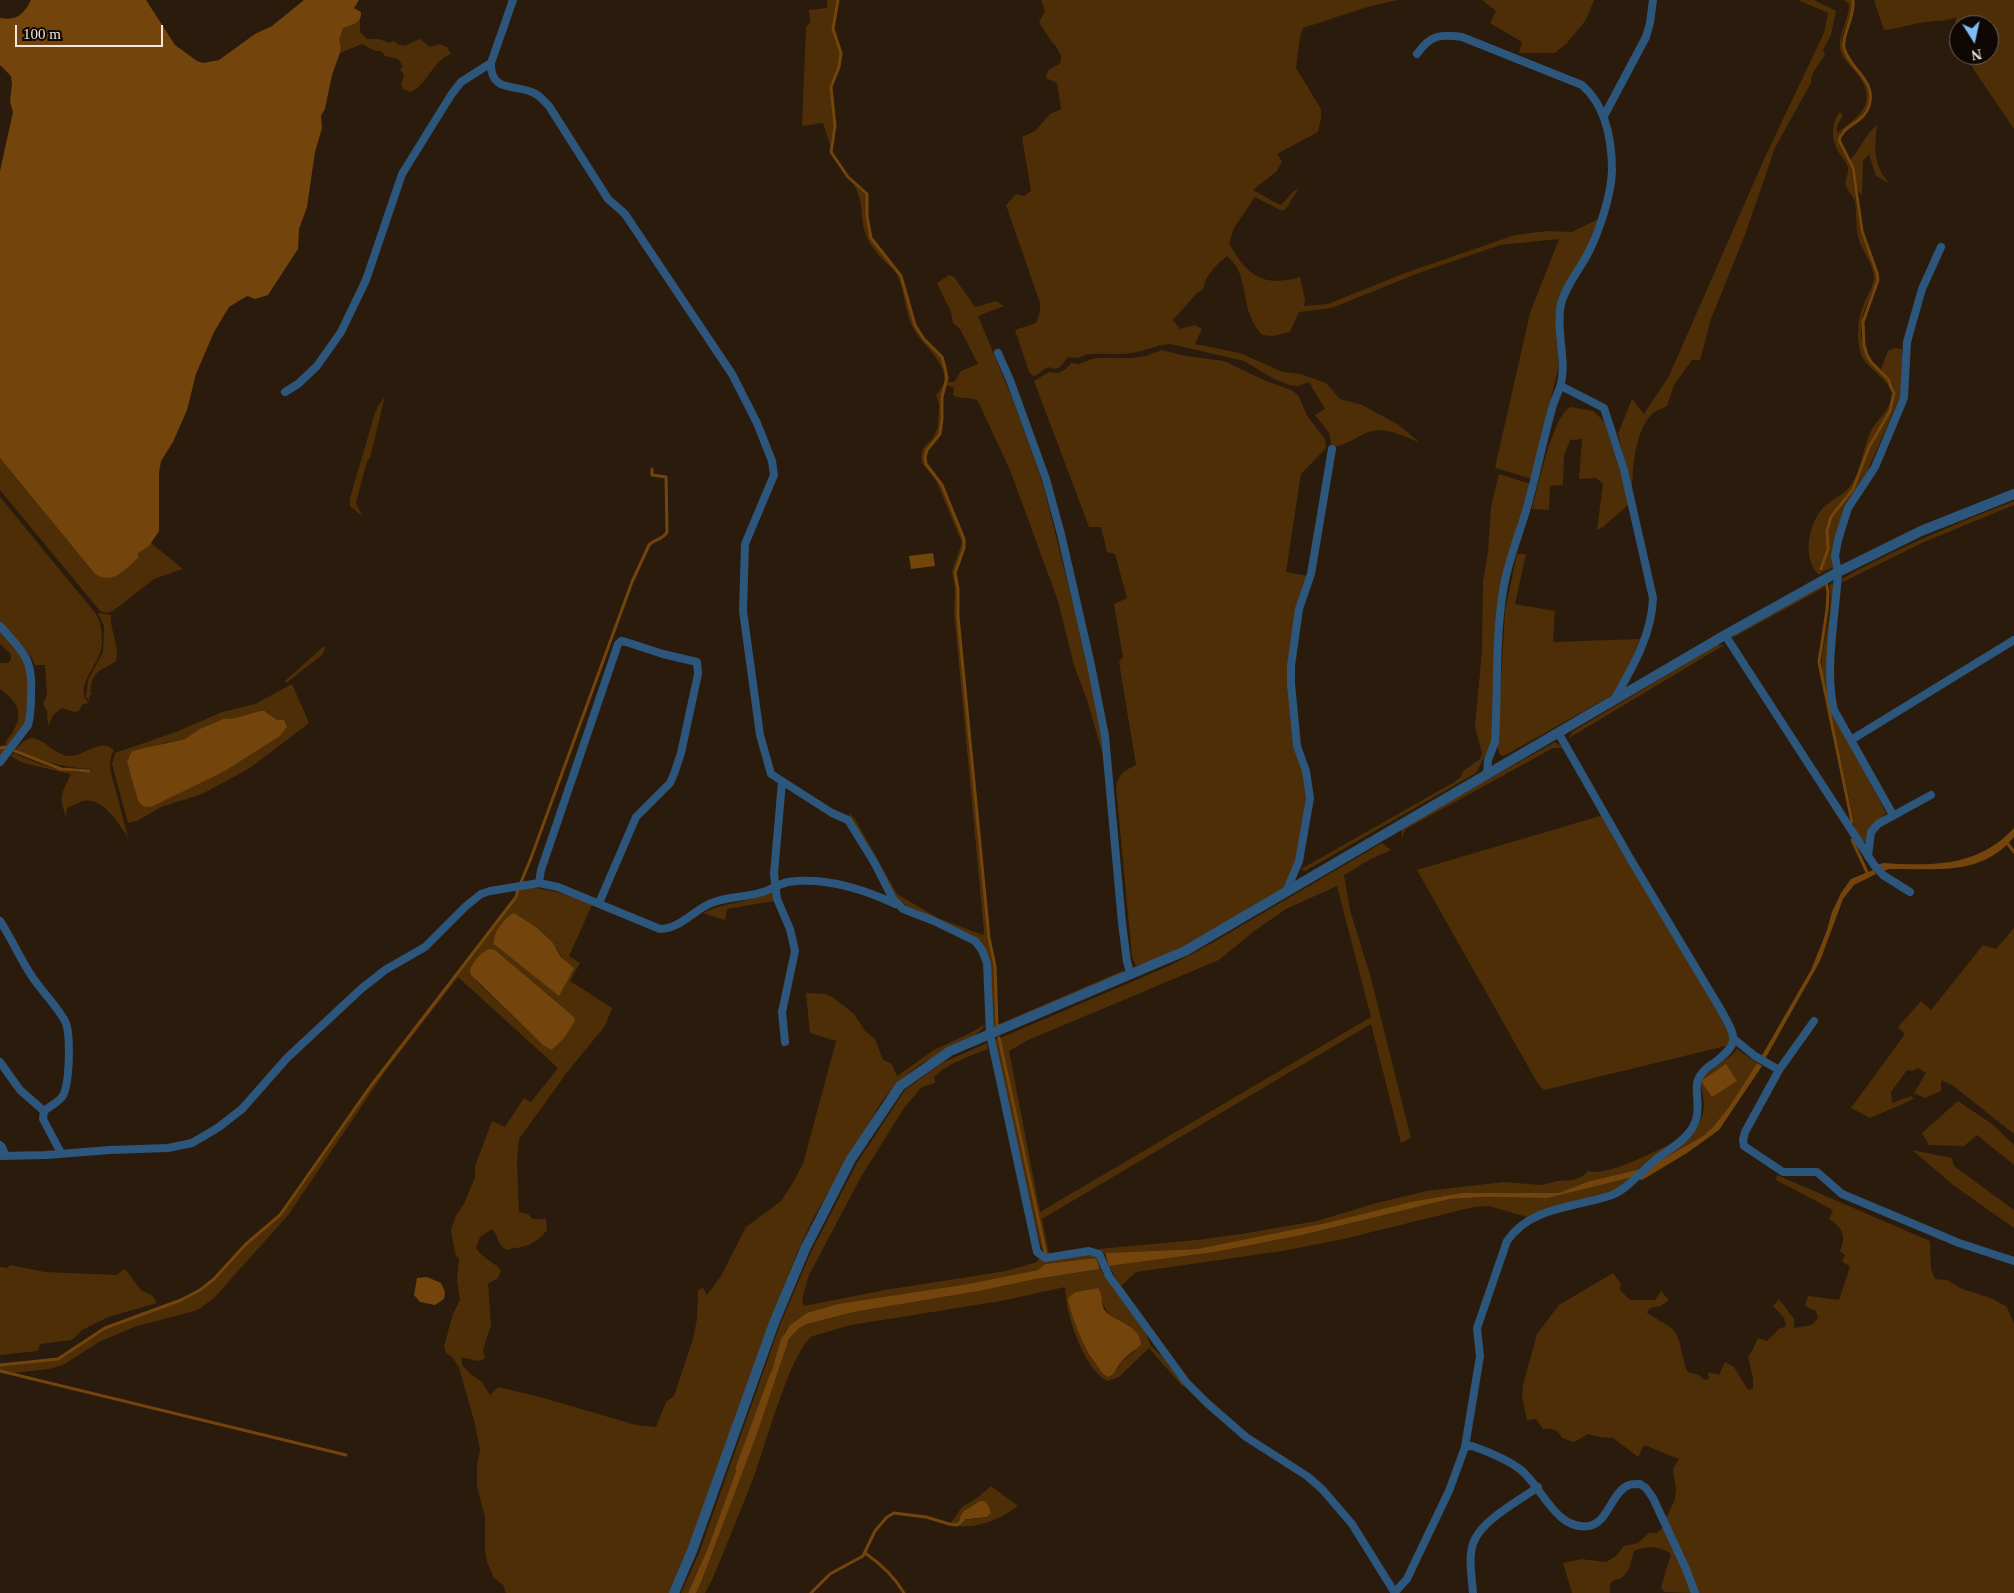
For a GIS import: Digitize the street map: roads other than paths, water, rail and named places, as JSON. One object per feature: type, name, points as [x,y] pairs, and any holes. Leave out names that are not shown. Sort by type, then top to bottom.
[{"type":"street","points":[[513,0],[491,63],[491,72],[496,80],[509,88],[536,93],[549,106],[608,199],[625,214],[732,374],[766,443],[774,475],[745,544],[743,611],[760,735],[770,774],[832,813],[848,820],[874,862],[893,899],[903,909],[934,921],[975,941],[982,950],[988,963],[990,1034],[1037,1252],[1045,1258],[1089,1250],[1099,1254],[1109,1276],[1186,1382],[1206,1403],[1246,1437],[1306,1476],[1322,1489],[1352,1524],[1395,1593],[1406,1579],[1449,1490],[1465,1447],[1480,1356],[1477,1328],[1507,1241],[1515,1230],[1546,1212],[1613,1194],[1658,1157],[1680,1142],[1692,1130],[1697,1120],[1697,1085],[1699,1076],[1731,1048],[1734,1039],[1733,1032],[1721,1010],[1631,860],[1559,734]]},
{"type":"street","points":[[1604,116],[1646,37],[1653,0]]},
{"type":"street","points":[[1417,54],[1424,45],[1438,36],[1462,36],[1582,85],[1595,100],[1604,116],[1611,159],[1612,172],[1606,209],[1586,256],[1566,290],[1562,303],[1560,314],[1561,386],[1554,403],[1503,590],[1495,742],[1488,760],[1487,775]]},
{"type":"street","points":[[285,392],[302,380],[326,355],[355,307],[375,256],[395,190],[402,174],[461,82],[491,63]]},
{"type":"street","points":[[1893,815],[1834,710],[1830,686],[1838,572],[1835,556],[1848,508],[1875,467],[1904,398],[1907,342],[1922,290],[1941,248]]},
{"type":"street","points":[[998,353],[1010,380],[1046,479],[1061,534],[1091,665],[1105,736],[1122,923],[1127,962],[1131,975]]},
{"type":"street","points":[[1561,386],[1604,408],[1624,470],[1653,598],[1653,610],[1639,655],[1614,701]]},
{"type":"street","points":[[1285,894],[1299,861],[1310,798],[1306,771],[1297,746],[1291,666],[1299,609],[1311,574],[1332,449]]},
{"type":"street","points":[[674,1593],[692,1551],[774,1322],[805,1249],[851,1159],[900,1086],[938,1058],[1185,951],[1559,734],[1725,635],[1838,572],[1921,531],[2013,495]]},
{"type":"street","points":[[0,626],[28,660],[32,675],[28,725],[0,762]]},
{"type":"street","points":[[1725,635],[1874,866],[1883,875],[1910,892]]},
{"type":"street","points":[[1851,740],[2014,640]]},
{"type":"street","points":[[539,883],[541,870],[618,644],[621,641],[626,642],[663,654],[692,660],[697,662],[698,674],[681,753],[674,774],[670,783],[636,817],[599,903]]},
{"type":"street","points":[[782,782],[774,874],[777,899],[790,929],[795,951],[782,1012],[785,1042]]},
{"type":"street","points":[[1868,856],[1872,832],[1878,824],[1931,795]]},
{"type":"street","points":[[0,1145],[2,1146],[2,1156],[168,1148],[192,1143],[219,1127],[242,1109],[287,1058],[354,995],[385,970],[424,947],[473,900],[490,891],[539,883],[558,887],[660,929],[668,929],[677,925],[714,902],[763,893],[786,882],[824,881],[859,890],[900,906]]},
{"type":"street","points":[[0,921],[28,970],[65,1020],[68,1030],[68,1064],[65,1088],[62,1096],[44,1111],[43,1119],[61,1153]]},
{"type":"street","points":[[1814,1021],[1779,1070],[1745,1132],[1742,1140],[1744,1146],[1783,1172],[1817,1172],[1842,1194],[1959,1244],[2014,1261]]},
{"type":"street","points":[[1734,1039],[1755,1056],[1779,1070]]},
{"type":"street","points":[[0,1062],[20,1090],[44,1111]]},
{"type":"street","points":[[1465,1447],[1472,1446],[1519,1468],[1538,1487],[1561,1517],[1571,1524],[1588,1526],[1595,1524],[1601,1519],[1621,1491],[1628,1485],[1640,1484],[1646,1488],[1653,1498],[1695,1593]]},
{"type":"street","points":[[1473,1593],[1471,1554],[1475,1539],[1484,1526],[1538,1487]]},
{"type":"waterway","points":[[838,0],[833,29],[841,53],[839,67],[831,87],[835,126],[831,152],[848,177],[867,194],[867,216],[871,238],[901,276],[915,325],[924,339],[942,357],[947,378],[942,397],[940,434],[927,450],[925,457],[926,464],[942,485],[964,539],[964,548],[955,573],[958,589],[958,617],[989,938],[995,966],[997,1025]]},
{"type":"waterway","points":[[1821,569],[1828,549],[1827,531],[1831,517],[1853,489],[1869,447],[1890,411],[1894,393],[1888,379],[1871,362],[1864,345],[1863,322],[1878,280],[1862,231],[1853,168],[1839,140],[1841,135],[1866,112],[1870,97],[1866,82],[1847,56],[1844,48],[1844,38],[1852,13],[1853,0]]},
{"type":"waterway","points":[[521,882],[632,582],[649,545],[663,537],[667,532],[666,477],[652,475],[652,469]]},
{"type":"waterway","points":[[1826,582],[1828,592],[1827,610],[1819,662],[1852,822]]},
{"type":"waterway","points":[[0,748],[5,747]]},
{"type":"waterway","points":[[15,751],[61,769],[89,771]]},
{"type":"waterway","points":[[1852,840],[1867,872]]},
{"type":"waterway","points":[[2008,844],[2014,852]]},
{"type":"waterway","points":[[0,1365],[58,1359],[105,1328],[181,1300],[200,1290],[214,1279],[246,1244],[280,1215],[370,1087],[516,897],[518,889]]},
{"type":"waterway","points":[[999,1038],[1046,1255]]},
{"type":"waterway","points":[[0,1371],[346,1455]]},
{"type":"waterway","points":[[737,1468],[772,1373]]},
{"type":"waterway","points":[[811,1593],[830,1574],[863,1556],[875,1531],[887,1517],[894,1513],[926,1517],[957,1525],[963,1520]]},
{"type":"waterway","points":[[865,1553],[887,1571],[904,1593]]}]
